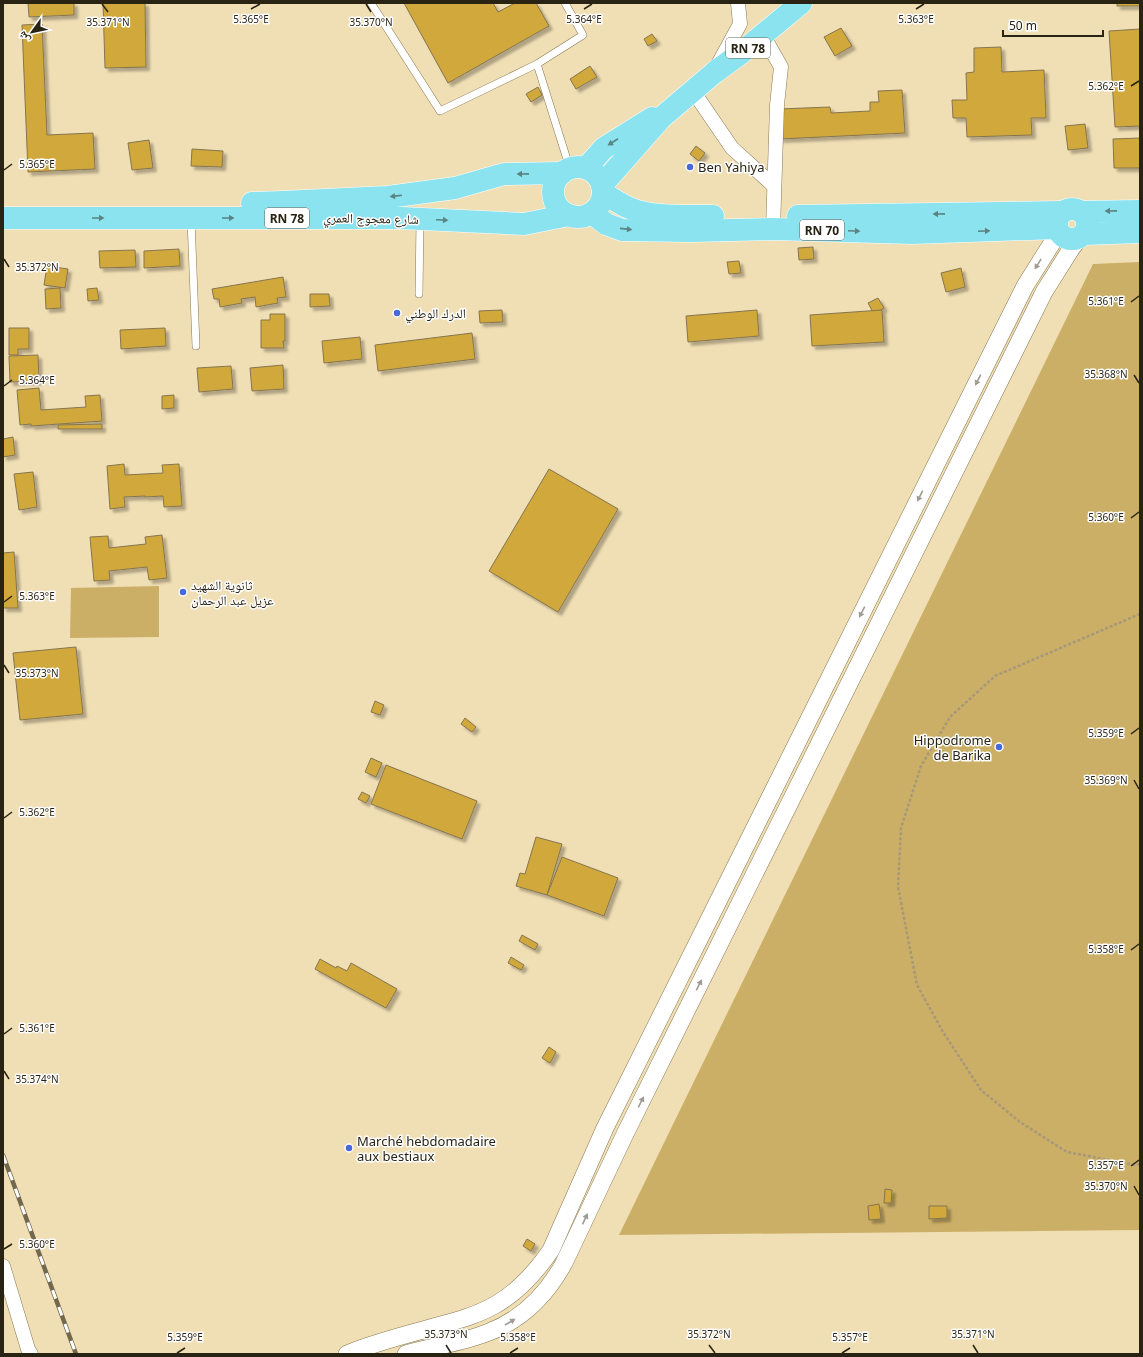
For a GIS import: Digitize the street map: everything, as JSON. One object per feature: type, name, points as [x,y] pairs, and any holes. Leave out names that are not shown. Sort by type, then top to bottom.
[{"type":"main road","name":"RN 78","points":[[603,189],[661,118],[714,72],[742,53],[801,3]]},
{"type":"main road","name":"RN 78","points":[[573,170],[604,148],[693,91]]},
{"type":"main road","points":[[573,170],[593,172],[599,178],[603,189],[602,201],[598,208],[592,213],[577,217],[569,215],[562,210],[557,204],[554,196],[554,187],[557,179],[573,170]]},
{"type":"main road","name":"شارع معجوج العمري","points":[[3,204],[282,202],[343,199],[388,196],[455,188],[504,174],[573,170]]},
{"type":"main road","name":"RN 70","points":[[603,189],[628,208],[646,213],[773,222],[1065,221],[1140,211]]},
{"type":"main road","name":"RN 70","points":[[592,213],[606,224],[622,230],[691,231],[773,222]]},
{"type":"main road","name":"شارع معجوج العمري","points":[[3,218],[420,219],[524,224],[569,215]]},
{"type":"main road","points":[[1065,221],[1087,220],[1086,230],[1082,235]]},
{"type":"main road","points":[[1082,235],[1140,232]]},
{"type":"street","points":[[714,72],[740,24],[738,3]]},
{"type":"street","points":[[763,35],[781,67],[776,105],[773,222]]},
{"type":"street","points":[[693,91],[732,148],[774,184]]},
{"type":"street","points":[[347,1354],[394,1338],[468,1317],[489,1308],[509,1296],[521,1286],[542,1263],[551,1250],[605,1128],[1025,286],[1065,221]]},
{"type":"street","points":[[406,1354],[472,1338],[505,1325],[520,1316],[533,1305],[556,1278],[628,1126],[1041,299],[1071,249],[1082,235]]},
{"type":"street","points":[[3,1266],[30,1354]]},
{"type":"lane","points":[[371,3],[440,111],[537,64],[583,35],[565,3]]},
{"type":"lane","points":[[537,64],[573,170]]},
{"type":"lane","points":[[191,218],[196,346]]},
{"type":"lane","points":[[419,294],[420,219]]},
{"type":"path","points":[[1140,614],[995,676],[950,717],[921,766],[901,828],[898,887],[916,985],[943,1032],[981,1090],[1020,1122],[1067,1152],[1135,1165],[1140,1164]]},
{"type":"shaded area","name":"Hippodrome de Barika","points":[[1140,262],[1140,1230],[619,1235],[1093,264]]},
{"type":"shaded area","points":[[159,586],[159,637],[70,638],[71,588]]},
{"type":"building","points":[[28,3],[74,3],[74,15],[29,17]]},
{"type":"building","points":[[103,3],[145,3],[146,67],[105,68]]},
{"type":"building","points":[[404,3],[493,3],[498,12],[515,3],[536,3],[549,26],[448,83]]},
{"type":"building","points":[[1117,3],[1140,3],[1140,6],[1117,6]]},
{"type":"building","points":[[42,24],[47,135],[93,133],[95,169],[28,172],[22,25]]},
{"type":"building","points":[[841,28],[852,46],[835,56],[824,37]]},
{"type":"building","points":[[1140,29],[1140,126],[1115,127],[1109,31]]},
{"type":"building","points":[[652,34],[657,41],[648,46],[644,39]]},
{"type":"building","points":[[1001,47],[1002,72],[1044,70],[1046,118],[1031,118],[1032,135],[967,137],[966,118],[953,118],[952,100],[967,100],[966,73],[974,72],[974,48]]},
{"type":"building","points":[[590,66],[597,77],[576,89],[570,79]]},
{"type":"building","points":[[538,87],[542,95],[531,102],[526,94]]},
{"type":"building","points":[[902,90],[905,133],[780,139],[779,109],[830,107],[831,113],[870,111],[870,102],[879,102],[878,91]]},
{"type":"building","points":[[1085,124],[1088,148],[1068,150],[1065,126]]},
{"type":"building","points":[[1140,138],[1140,168],[1114,168],[1113,139]]},
{"type":"building","points":[[149,140],[153,168],[132,170],[128,143]]},
{"type":"building","points":[[696,146],[705,153],[699,161],[690,154]]},
{"type":"building","points":[[192,149],[223,151],[222,167],[191,166]]},
{"type":"building","points":[[813,247],[814,259],[799,260],[798,248]]},
{"type":"building","points":[[179,249],[180,266],[144,268],[144,251]]},
{"type":"building","points":[[135,250],[136,267],[100,268],[99,251]]},
{"type":"building","points":[[739,261],[741,273],[729,274],[727,262]]},
{"type":"building","points":[[47,266],[68,269],[65,288],[44,285]]},
{"type":"building","points":[[961,268],[965,287],[946,292],[941,273]]},
{"type":"building","points":[[283,277],[286,297],[277,298],[278,303],[256,307],[255,297],[241,299],[242,303],[220,307],[219,299],[214,299],[212,289]]},
{"type":"building","points":[[60,288],[61,308],[46,309],[45,289]]},
{"type":"building","points":[[97,288],[99,300],[88,301],[87,289]]},
{"type":"building","points":[[310,294],[329,294],[330,306],[310,307]]},
{"type":"building","points":[[878,298],[884,308],[874,314],[868,303]]},
{"type":"building","points":[[502,310],[503,322],[480,323],[479,311]]},
{"type":"building","points":[[757,310],[759,336],[688,342],[686,316]]},
{"type":"building","points":[[882,310],[884,342],[812,346],[810,315]]},
{"type":"building","points":[[270,314],[285,314],[285,341],[283,341],[284,348],[261,348],[261,320],[270,320]]},
{"type":"building","points":[[9,328],[29,328],[29,349],[18,349],[18,355],[9,355]]},
{"type":"building","points":[[165,328],[166,346],[121,349],[120,330]]},
{"type":"building","points":[[472,333],[475,359],[378,371],[375,345]]},
{"type":"building","points":[[360,337],[362,359],[324,363],[322,341]]},
{"type":"building","points":[[38,355],[39,381],[10,382],[9,356]]},
{"type":"building","points":[[283,365],[284,389],[252,391],[250,368]]},
{"type":"building","points":[[231,366],[233,389],[199,392],[197,368]]},
{"type":"building","points":[[39,388],[41,410],[86,407],[85,396],[100,395],[102,421],[31,426],[31,424],[20,425],[17,390]]},
{"type":"building","points":[[174,395],[174,408],[162,409],[162,396]]},
{"type":"building","points":[[102,424],[102,429],[58,429],[58,425]]},
{"type":"building","points":[[13,437],[15,455],[3,457],[3,439]]},
{"type":"building","points":[[124,464],[125,475],[163,473],[162,465],[179,464],[182,506],[164,507],[163,496],[145,496],[124,497],[125,507],[110,509],[107,466]]},
{"type":"building","points":[[549,469],[618,509],[558,612],[489,571]]},
{"type":"building","points":[[33,472],[37,507],[19,510],[14,474]]},
{"type":"building","points":[[162,535],[167,578],[149,580],[147,567],[109,571],[110,580],[94,581],[90,537],[108,536],[109,548],[146,544],[145,537]]},
{"type":"building","points":[[14,552],[18,608],[3,608],[3,553]]},
{"type":"building","points":[[76,647],[83,714],[20,720],[13,653]]},
{"type":"building","points":[[375,701],[384,705],[380,715],[371,712]]},
{"type":"building","points":[[465,718],[476,727],[472,732],[461,724]]},
{"type":"building","points":[[371,758],[382,763],[376,777],[365,772]]},
{"type":"building","points":[[386,765],[477,801],[462,839],[371,804]]},
{"type":"building","points":[[362,792],[370,796],[366,803],[358,799]]},
{"type":"building","points":[[536,837],[562,844],[547,895],[516,886],[520,873],[525,874]]},
{"type":"building","points":[[562,857],[618,878],[604,916],[547,895]]},
{"type":"building","points":[[522,935],[538,944],[535,950],[519,941]]},
{"type":"building","points":[[511,957],[524,965],[521,970],[508,963]]},
{"type":"building","points":[[320,959],[336,968],[337,966],[347,971],[351,963],[397,989],[386,1008],[315,969]]},
{"type":"building","points":[[549,1047],[556,1052],[550,1063],[542,1058]]},
{"type":"building","points":[[885,1189],[892,1190],[891,1203],[884,1203]]},
{"type":"building","points":[[879,1204],[881,1219],[869,1220],[868,1206]]},
{"type":"building","points":[[929,1206],[947,1206],[947,1218],[929,1219]]},
{"type":"building","points":[[527,1239],[535,1244],[531,1251],[523,1246]]},
{"type":"railway","points":[[3,1155],[76,1354]]},
{"type":"place","name":"Ben Yahiya","points":[[690,167]]},
{"type":"place","name":"الدرك الوطني","points":[[397,313]]},
{"type":"place","name":"ثانوية الشهيد عزيل عبد الرحمان","points":[[183,592]]},
{"type":"place","name":"Hippodrome de Barika","points":[[999,747]]},
{"type":"place","name":"Marché hebdomadaire aux bestiaux","points":[[349,1148]]}]
